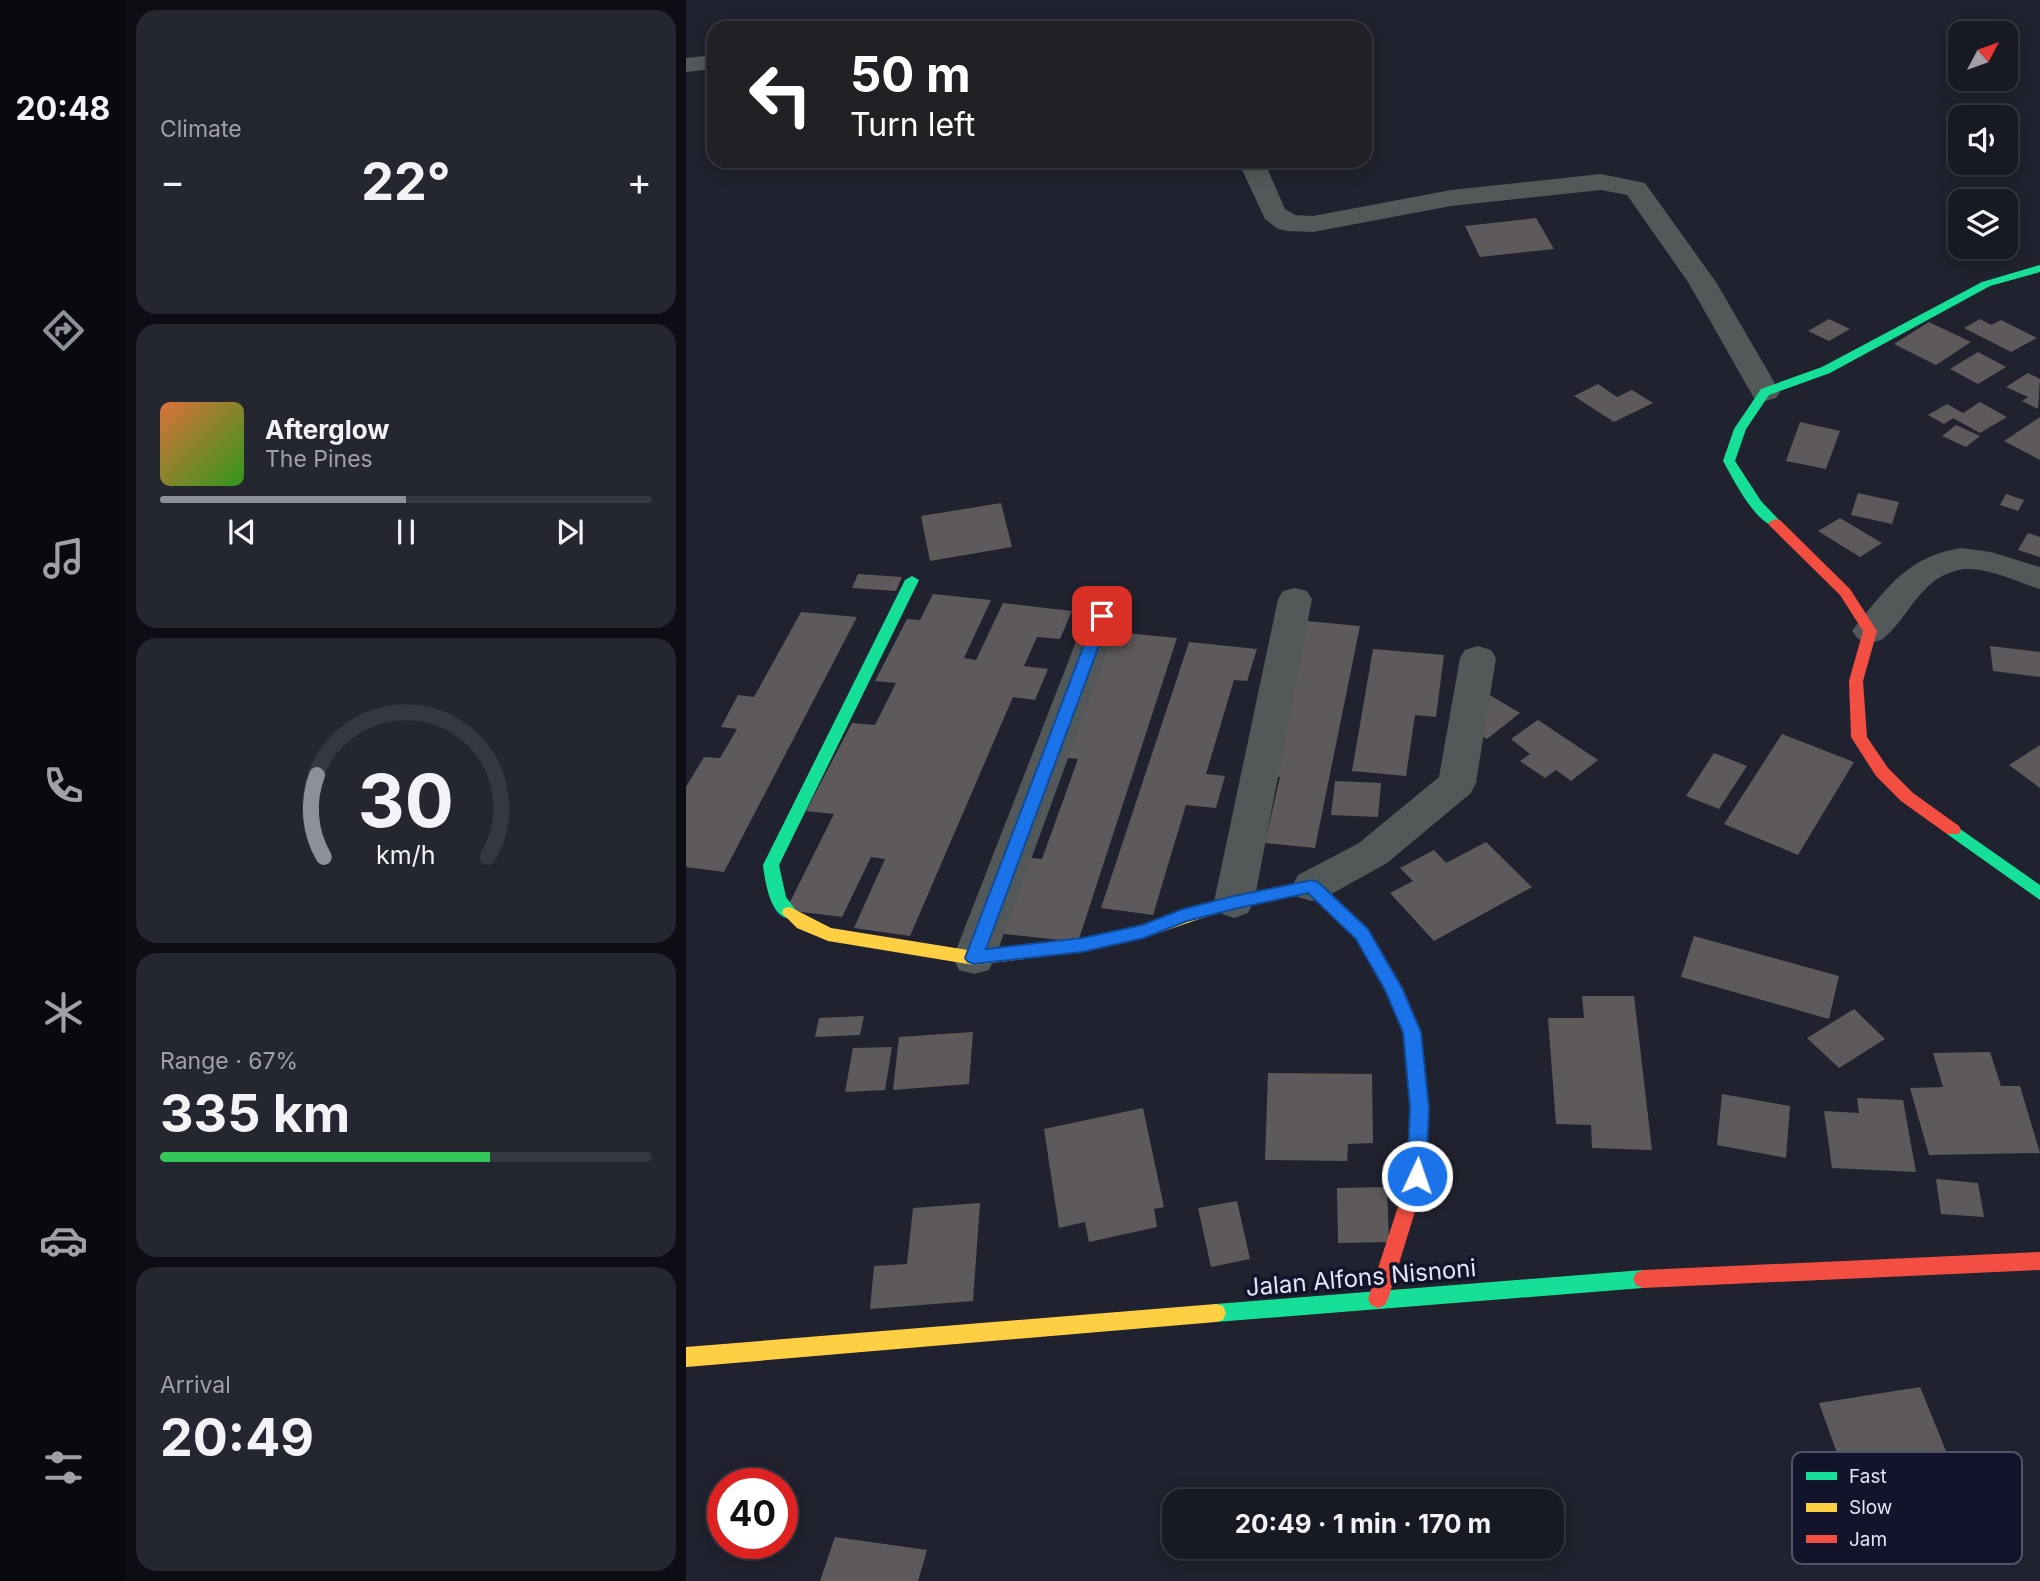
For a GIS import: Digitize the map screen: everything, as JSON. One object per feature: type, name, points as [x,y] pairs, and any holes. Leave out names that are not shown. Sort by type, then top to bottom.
[{"type":"street","points":[[686,65],[707,63]]},
{"type":"street","points":[[1254,168],[1274,213],[1288,223],[1313,224],[1451,198],[1601,182],[1636,190],[1702,282],[1765,392]]},
{"type":"street","points":[[1870,631],[1845,592],[1756,504],[1729,461],[1740,429],[1765,392],[1826,370],[1986,284],[2040,268]]},
{"type":"street","points":[[2040,579],[1962,559],[1943,562],[1906,589],[1870,631],[1856,681],[1859,737],[1882,772],[1907,797],[2040,894]]},
{"type":"street","points":[[912,580],[771,865],[774,889],[785,908],[803,923],[828,934],[974,958],[1082,945],[1144,931],[1183,916],[1234,902],[1312,886],[1373,852],[1457,783],[1478,658]]},
{"type":"street","points":[[1234,902],[1295,599]]},
{"type":"street","points":[[974,958],[1102,616]]},
{"type":"street","points":[[1312,886],[1362,934],[1394,988],[1412,1032],[1420,1108],[1417,1176],[1378,1299]]},
{"type":"street","name":"Jalan Alfons Nisnoni","points":[[686,1357],[1606,1281],[2040,1261]]},
{"type":"building","points":[[1536,218],[1554,249],[1480,257],[1465,226]]},
{"type":"building","points":[[1829,319],[1850,329],[1829,341],[1808,331]]},
{"type":"building","points":[[1980,319],[1991,325],[2001,320],[2037,338],[2011,352],[1964,328]]},
{"type":"building","points":[[1929,322],[1971,342],[1936,365],[1894,344]]},
{"type":"building","points":[[1978,352],[2006,367],[1978,384],[1950,369]]},
{"type":"building","points":[[2028,373],[2040,379],[2038,409],[2022,401],[2028,397],[2006,387]]},
{"type":"building","points":[[1598,384],[1617,397],[1632,390],[1653,403],[1614,422],[1574,396]]},
{"type":"building","points":[[1980,402],[2007,417],[1980,433],[1953,418],[1944,424],[1928,415],[1947,404],[1963,413]]},
{"type":"building","points":[[2040,417],[2040,460],[2004,441]]},
{"type":"building","points":[[1800,422],[1840,431],[1826,469],[1786,461]]},
{"type":"building","points":[[1956,425],[1980,436],[1966,447],[1942,436]]},
{"type":"building","points":[[1858,493],[1899,502],[1892,524],[1851,515]]},
{"type":"building","points":[[2006,494],[2024,500],[2018,511],[2000,505]]},
{"type":"building","points":[[1001,503],[1012,547],[930,561],[921,516]]},
{"type":"building","points":[[1840,518],[1882,543],[1860,557],[1818,531]]},
{"type":"building","points":[[2028,533],[2040,537],[2040,557],[2018,550]]},
{"type":"building","points":[[858,574],[902,577],[896,591],[852,588]]},
{"type":"building","points":[[933,594],[991,600],[964,658],[976,660],[1003,603],[1072,611],[1060,639],[1037,637],[1024,666],[1048,669],[1035,700],[1013,697],[910,936],[854,928],[885,859],[871,857],[842,917],[786,910],[834,814],[806,811],[852,723],[875,725],[896,683],[875,681],[907,619],[920,620]]},
{"type":"building","points":[[801,612],[857,617],[724,872],[686,867],[686,787],[704,757],[720,758],[737,729],[721,727],[738,695],[754,697]]},
{"type":"building","points":[[1285,619],[1360,626],[1315,848],[1265,843],[1280,777],[1247,773]]},
{"type":"building","points":[[1095,630],[1177,638],[1078,942],[976,931],[1005,855],[1042,859],[1078,759],[1049,756]]},
{"type":"building","points":[[1189,642],[1257,649],[1247,681],[1234,680],[1206,774],[1225,776],[1216,808],[1186,805],[1153,915],[1101,908]]},
{"type":"building","points":[[1990,646],[2040,652],[2040,677],[1993,671]]},
{"type":"building","points":[[1373,649],[1444,655],[1436,717],[1415,715],[1406,776],[1352,771]]},
{"type":"building","points":[[1488,694],[1520,713],[1487,739],[1455,720]]},
{"type":"building","points":[[1538,720],[1598,760],[1571,781],[1556,770],[1545,778],[1520,761],[1530,754],[1511,739]]},
{"type":"building","points":[[1782,734],[1854,762],[1798,855],[1724,824]]},
{"type":"building","points":[[2040,745],[2040,788],[2009,765]]},
{"type":"building","points":[[1714,753],[1747,766],[1719,809],[1686,796]]},
{"type":"building","points":[[1335,781],[1381,783],[1378,817],[1331,815]]},
{"type":"building","points":[[1486,842],[1532,887],[1434,941],[1390,893],[1413,881],[1400,868],[1434,850],[1446,863]]},
{"type":"building","points":[[1694,936],[1839,976],[1829,1019],[1681,977]]},
{"type":"building","points":[[1582,996],[1634,996],[1652,1150],[1592,1148],[1591,1125],[1556,1124],[1548,1018],[1584,1018]]},
{"type":"building","points":[[1854,1009],[1885,1039],[1839,1068],[1807,1038]]},
{"type":"building","points":[[864,1016],[860,1035],[815,1037],[819,1018]]},
{"type":"building","points":[[973,1032],[969,1084],[893,1090],[899,1037]]},
{"type":"building","points":[[892,1047],[885,1090],[845,1092],[853,1048]]},
{"type":"building","points":[[1990,1052],[2001,1086],[2020,1086],[2040,1153],[1929,1155],[1910,1088],[1943,1087],[1933,1053]]},
{"type":"building","points":[[1268,1073],[1372,1074],[1373,1143],[1348,1144],[1347,1161],[1265,1160]]},
{"type":"building","points":[[1722,1094],[1790,1106],[1786,1158],[1717,1145]]},
{"type":"building","points":[[1857,1098],[1903,1100],[1916,1172],[1832,1168],[1824,1111],[1859,1113]]},
{"type":"building","points":[[1143,1108],[1164,1207],[1154,1209],[1157,1227],[1089,1242],[1085,1222],[1059,1228],[1044,1129]]},
{"type":"building","points":[[1936,1179],[1978,1183],[1984,1217],[1941,1214]]},
{"type":"building","points":[[1387,1187],[1389,1242],[1338,1243],[1337,1188]]},
{"type":"building","points":[[1237,1201],[1250,1259],[1211,1267],[1198,1208]]},
{"type":"building","points":[[980,1203],[973,1301],[870,1309],[874,1266],[907,1264],[913,1208]]},
{"type":"building","points":[[1920,1387],[1946,1452],[1837,1452],[1819,1403]]},
{"type":"building","points":[[835,1537],[927,1550],[918,1581],[820,1581]]},
{"type":"traffic: fast","points":[[1775,523],[1756,504],[1729,461],[1740,429],[1765,392],[1826,370],[1986,284],[2040,268]]},
{"type":"traffic: fast","points":[[790,913],[778,897],[771,865],[912,580]]},
{"type":"traffic: fast","points":[[1953,830],[2040,894]]},
{"type":"traffic: fast","points":[[1216,1313],[1643,1279]]},
{"type":"traffic: slow","points":[[790,913],[803,923],[828,934],[974,958],[1082,945],[1144,931],[1208,909]]},
{"type":"traffic: slow","points":[[686,1357],[1216,1313]]},
{"type":"traffic: jam","points":[[1775,523],[1845,592],[1870,631],[1856,681],[1859,737],[1882,772],[1907,797],[1953,830]]},
{"type":"traffic: jam","points":[[1208,909],[1312,886],[1362,934],[1394,988],[1412,1032],[1420,1108],[1417,1176],[1378,1299]]},
{"type":"traffic: jam","points":[[1643,1279],[2040,1261]]},
{"type":"route","points":[[1102,616],[974,958],[1082,945],[1144,931],[1183,916],[1234,902],[1312,886],[1362,934],[1394,988],[1412,1032],[1420,1108],[1417,1176]]}]
